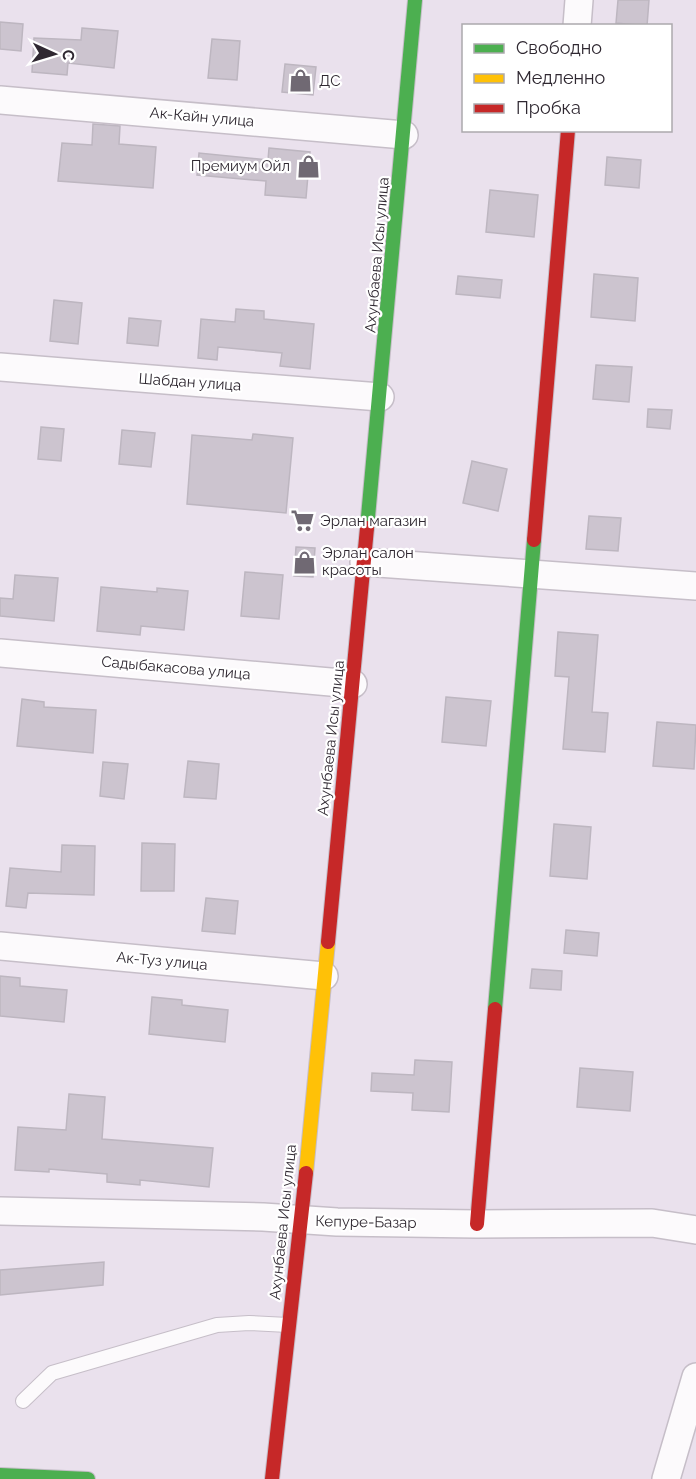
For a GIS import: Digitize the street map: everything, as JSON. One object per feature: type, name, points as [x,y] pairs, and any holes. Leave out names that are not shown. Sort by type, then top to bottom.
[{"type":"main road","name":"Ахунбаева Исы улица","points":[[272,1479],[301,1220],[353,684],[415,0]]},
{"type":"main road","points":[[477,1224],[568,132]]},
{"type":"main road","points":[[0,1475],[88,1479]]},
{"type":"street","points":[[577,24],[579,0]]},
{"type":"street","name":"Ак-Кайн улица","points":[[0,100],[404,135]]},
{"type":"street","name":"Шабдан улица","points":[[0,367],[380,397]]},
{"type":"street","points":[[364,562],[696,586]]},
{"type":"street","name":"Садыбакасова улица","points":[[0,653],[353,684]]},
{"type":"street","name":"Ак-Туз улица","points":[[0,946],[324,976]]},
{"type":"street","name":"Кепуре-Базар","points":[[0,1211],[477,1224],[652,1223],[696,1230]]},
{"type":"street","points":[[666,1479],[696,1377]]},
{"type":"lane","points":[[23,1401],[52,1373],[217,1325],[249,1323],[288,1325]]},
{"type":"building","points":[[618,0],[649,0],[647,24],[616,23]]},
{"type":"building","points":[[0,22],[23,24],[21,51],[0,49]]},
{"type":"building","points":[[82,28],[118,31],[114,68],[68,63],[67,75],[32,72],[34,38],[81,40]]},
{"type":"building","points":[[212,39],[240,41],[237,80],[208,78]]},
{"type":"building","points":[[285,64],[316,67],[313,95],[282,92]]},
{"type":"building","points":[[93,124],[120,126],[119,144],[156,147],[153,188],[58,181],[62,143],[92,145]]},
{"type":"building","points":[[269,148],[310,152],[306,198],[265,195],[266,181],[197,175],[199,153],[268,160]]},
{"type":"building","points":[[607,157],[641,160],[639,188],[605,185]]},
{"type":"building","points":[[490,190],[538,195],[534,237],[486,232]]},
{"type":"building","points":[[594,274],[638,278],[635,321],[591,317]]},
{"type":"building","points":[[458,276],[502,280],[500,298],[456,294]]},
{"type":"building","points":[[54,300],[82,303],[78,344],[50,341]]},
{"type":"building","points":[[236,309],[264,311],[264,319],[314,324],[310,369],[280,366],[282,353],[218,347],[217,360],[198,358],[201,319],[235,322]]},
{"type":"building","points":[[129,318],[161,321],[158,346],[127,343]]},
{"type":"building","points":[[596,365],[632,367],[629,402],[593,399]]},
{"type":"building","points":[[648,409],[672,410],[670,429],[647,427]]},
{"type":"building","points":[[41,427],[64,429],[61,461],[38,459]]},
{"type":"building","points":[[122,430],[155,433],[151,467],[119,464]]},
{"type":"building","points":[[253,434],[293,438],[286,513],[187,504],[192,435],[252,440]]},
{"type":"building","points":[[472,461],[507,469],[498,511],[463,503]]},
{"type":"building","points":[[589,516],[621,518],[618,551],[586,549]]},
{"type":"building","name":"Эрлан салон красоты","points":[[296,547],[315,548],[313,577],[294,576]]},
{"type":"building","points":[[245,572],[283,575],[279,619],[241,616]]},
{"type":"building","points":[[15,575],[58,578],[54,621],[0,616],[0,598],[13,599]]},
{"type":"building","points":[[101,587],[157,592],[157,588],[188,591],[184,630],[141,626],[140,635],[97,631]]},
{"type":"building","points":[[558,632],[598,635],[592,712],[608,713],[605,752],[563,749],[569,677],[555,676]]},
{"type":"building","points":[[446,697],[491,701],[486,746],[442,742]]},
{"type":"building","points":[[22,699],[44,702],[44,707],[96,710],[93,753],[17,746]]},
{"type":"building","points":[[657,722],[696,725],[694,769],[653,766]]},
{"type":"building","points":[[188,761],[219,764],[216,799],[184,797]]},
{"type":"building","points":[[103,762],[128,764],[124,799],[100,796]]},
{"type":"building","points":[[554,824],[591,827],[587,879],[550,876]]},
{"type":"building","points":[[142,843],[175,844],[174,891],[141,891]]},
{"type":"building","points":[[62,845],[95,846],[94,895],[28,893],[26,908],[6,906],[10,868],[61,872]]},
{"type":"building","points":[[206,898],[238,901],[235,934],[202,931]]},
{"type":"building","points":[[566,930],[599,933],[597,956],[564,953]]},
{"type":"building","points":[[532,969],[562,971],[561,990],[530,988]]},
{"type":"building","points":[[0,976],[20,978],[20,986],[67,990],[64,1022],[0,1016]]},
{"type":"building","points":[[152,997],[182,1000],[182,1005],[228,1010],[225,1042],[149,1034]]},
{"type":"building","points":[[415,1060],[452,1062],[449,1112],[412,1110],[413,1093],[371,1091],[372,1073],[414,1075]]},
{"type":"building","points":[[580,1068],[633,1072],[630,1111],[577,1107]]},
{"type":"building","points":[[69,1094],[105,1097],[102,1139],[213,1148],[209,1187],[140,1180],[140,1185],[107,1182],[107,1174],[49,1169],[49,1172],[15,1170],[18,1127],[66,1130]]},
{"type":"building","points":[[104,1262],[103,1285],[0,1295],[0,1270]]},
{"type":"traffic: fast","points":[[367,528],[415,0]]},
{"type":"traffic: fast","points":[[495,1009],[534,540]]},
{"type":"traffic: fast","points":[[0,1475],[88,1479]]},
{"type":"traffic: slow","points":[[306,1173],[328,942]]},
{"type":"traffic: jam","points":[[534,540],[568,132]]},
{"type":"traffic: jam","points":[[328,942],[367,528]]},
{"type":"traffic: jam","points":[[477,1224],[495,1009]]},
{"type":"traffic: jam","points":[[272,1479],[306,1173]]},
{"type":"place","name":"ДС","points":[[301,81]]},
{"type":"place","name":"Премиум Ойл","points":[[308,166]]},
{"type":"place","name":"Эрлан магазин","points":[[302,521]]},
{"type":"place","name":"Эрлан салон красоты","points":[[304,562]]}]
